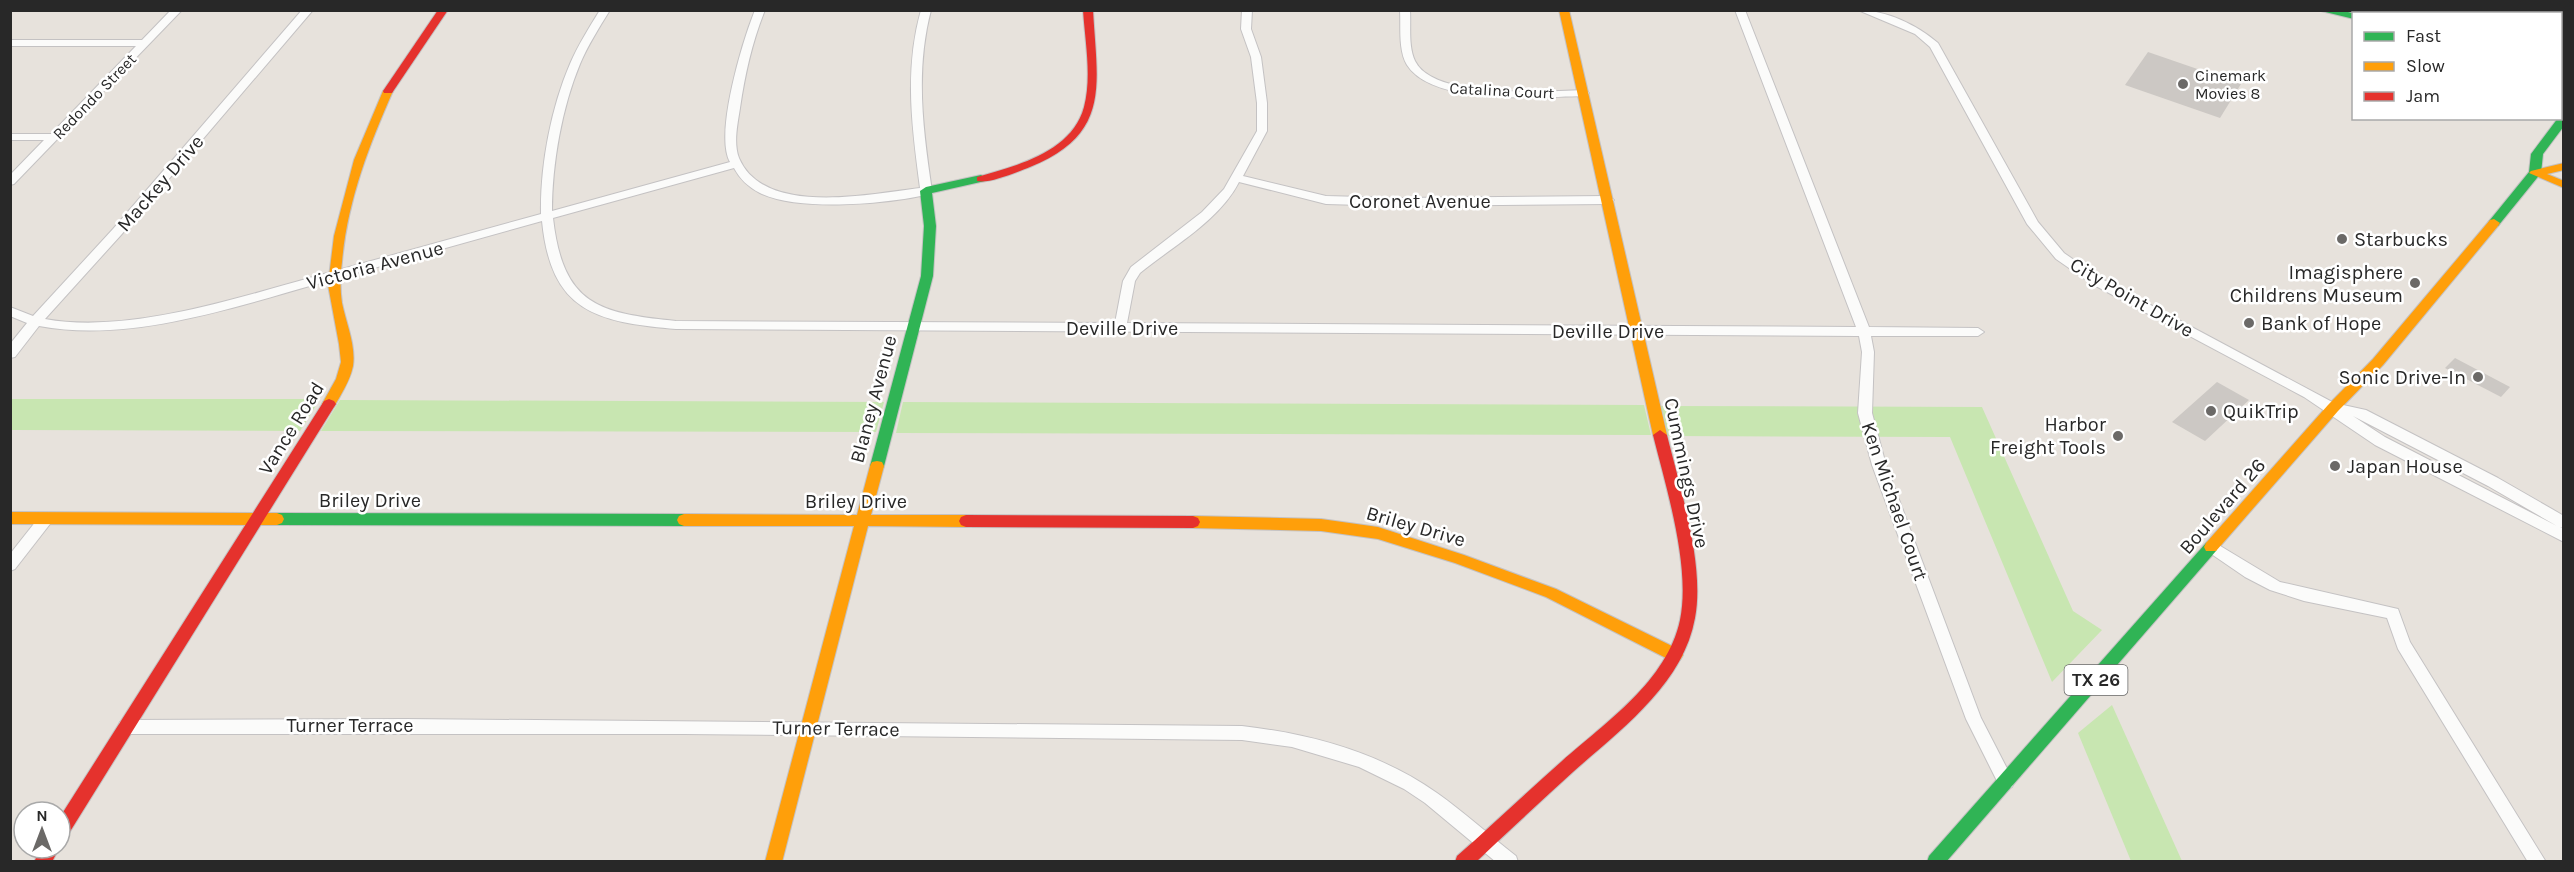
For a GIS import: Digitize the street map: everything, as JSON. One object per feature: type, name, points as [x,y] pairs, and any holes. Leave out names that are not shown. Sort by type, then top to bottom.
[{"type":"main road","name":"Vance Road","points":[[72,813],[338,390],[347,362],[334,287],[338,248],[353,183],[371,128],[388,91],[443,10]]},
{"type":"main road","points":[[926,191],[1010,173],[1067,143],[1085,118],[1092,99],[1086,30],[1088,10]]},
{"type":"main road","name":"Cummings Drive","points":[[1463,861],[1620,718],[1655,681],[1675,655],[1686,631],[1689,600],[1686,561],[1608,200],[1564,10]]},
{"type":"main road","points":[[2322,10],[2352,16]]},
{"type":"main road","name":"Boulevard 26","points":[[1935,861],[2333,408],[2378,362],[2535,173],[2537,154],[2564,118]]},
{"type":"main road","points":[[2535,173],[2564,166]]},
{"type":"main road","points":[[2535,173],[2564,185]]},
{"type":"main road","name":"Blaney Avenue","points":[[773,861],[927,276],[930,226],[926,191]]},
{"type":"main road","name":"Briley Drive","points":[[10,518],[45,520],[1194,522],[1351,528],[1378,533],[1506,575],[1587,610],[1675,655]]},
{"type":"street","name":"Redondo Street","points":[[10,182],[177,10]]},
{"type":"street","name":"Mackey Drive","points":[[10,354],[36,321],[117,232],[308,10]]},
{"type":"street","name":"Deville Drive","points":[[605,10],[576,61],[568,82],[549,159],[546,217],[552,252],[565,280],[575,295],[602,313],[639,321],[676,325],[1978,332]]},
{"type":"street","points":[[760,10],[749,34],[739,71],[731,140],[735,164],[742,174],[761,190],[774,196],[798,201],[839,200],[926,191]]},
{"type":"street","name":"Blaney Avenue","points":[[926,10],[918,39],[914,76],[926,191]]},
{"type":"street","points":[[1120,327],[1129,281],[1135,270],[1206,215],[1229,192],[1262,131],[1262,103],[1256,57],[1246,29],[1246,10]]},
{"type":"street","name":"Catalina Court","points":[[1405,10],[1409,58],[1413,66],[1429,81],[1440,86],[1476,92],[1584,93]]},
{"type":"street","name":"Ken Michael Court","points":[[1740,10],[1864,331],[1868,352],[1865,413],[1878,465],[1974,719],[2006,782]]},
{"type":"street","name":"City Point Drive","points":[[1863,10],[1919,32],[1934,45],[2033,224],[2060,256],[2096,281],[2333,408],[2353,425],[2380,441],[2564,537]]},
{"type":"street","points":[[10,43],[144,43]]},
{"type":"street","points":[[10,137],[54,137]]},
{"type":"street","name":"Victoria Avenue","points":[[10,311],[36,321],[93,326],[153,321],[335,276],[735,164]]},
{"type":"street","name":"Coronet Avenue","points":[[1236,178],[1326,200],[1398,202],[1608,200]]},
{"type":"street","name":"City Point Drive","points":[[2333,408],[2361,413],[2493,482],[2564,523]]},
{"type":"street","points":[[10,566],[45,520]]},
{"type":"street","points":[[2212,547],[2274,586],[2393,613],[2403,644],[2538,861]]},
{"type":"street","name":"Turner Terrace","points":[[126,727],[390,725],[808,727],[1242,733],[1282,737],[1332,749],[1412,786],[1510,861]]},
{"type":"green space","points":[[11,399],[320,399],[300,431],[11,430]]},
{"type":"green space","points":[[340,400],[884,402],[876,432],[321,431]]},
{"type":"green space","points":[[903,402],[1644,405],[1651,435],[896,433]]},
{"type":"green space","points":[[1661,406],[1982,407],[2073,611],[2102,630],[2052,682],[1950,437],[1668,436]]},
{"type":"green space","points":[[2112,705],[2182,861],[2131,861],[2078,733]]},
{"type":"building","name":"Cinemark Movies 8","points":[[2148,52],[2241,84],[2220,118],[2125,85]]},
{"type":"building","name":"Sonic Drive-In","points":[[2455,358],[2510,387],[2501,397],[2445,368]]},
{"type":"building","name":"QuikTrip","points":[[2217,382],[2249,400],[2205,441],[2172,422]]},
{"type":"traffic: fast","points":[[2322,10],[2352,16]]},
{"type":"traffic: fast","points":[[2454,10],[2465,12]]},
{"type":"traffic: fast","points":[[2494,223],[2535,173],[2537,154],[2564,118]]},
{"type":"traffic: fast","points":[[877,466],[927,276],[930,226],[926,191],[981,179]]},
{"type":"traffic: fast","points":[[277,519],[684,520]]},
{"type":"traffic: fast","points":[[1935,862],[2211,547]]},
{"type":"traffic: slow","points":[[1564,10],[1660,435]]},
{"type":"traffic: slow","points":[[2538,10],[2551,12]]},
{"type":"traffic: slow","points":[[329,404],[343,379],[347,362],[346,344],[336,304],[334,285],[339,236],[368,136],[388,91]]},
{"type":"traffic: slow","points":[[2535,173],[2564,166]]},
{"type":"traffic: slow","points":[[2535,173],[2564,185]]},
{"type":"traffic: slow","points":[[2211,547],[2333,408],[2378,362],[2494,223]]},
{"type":"traffic: slow","points":[[773,862],[877,466]]},
{"type":"traffic: slow","points":[[10,518],[277,519]]},
{"type":"traffic: slow","points":[[684,520],[966,521]]},
{"type":"traffic: slow","points":[[1193,522],[1321,525],[1378,533],[1459,559],[1551,593],[1675,655]]},
{"type":"traffic: jam","points":[[388,91],[443,10]]},
{"type":"traffic: jam","points":[[981,179],[1019,168],[1054,151],[1081,125],[1089,108],[1092,87],[1088,10]]},
{"type":"traffic: jam","points":[[72,813],[329,404]]},
{"type":"traffic: jam","points":[[1463,862],[1640,700],[1657,681],[1682,640],[1688,618],[1689,575],[1682,526],[1660,435]]},
{"type":"traffic: jam","points":[[966,521],[1193,522]]},
{"type":"place","name":"Cinemark Movies 8","points":[[2183,84]]},
{"type":"place","name":"Starbucks","points":[[2342,239]]},
{"type":"place","name":"Imagisphere Childrens Museum","points":[[2415,283]]},
{"type":"place","name":"Bank of Hope","points":[[2249,323]]},
{"type":"place","name":"Sonic Drive-In","points":[[2478,377]]},
{"type":"place","name":"QuikTrip","points":[[2211,411]]},
{"type":"place","name":"Harbor Freight Tools","points":[[2118,436]]},
{"type":"place","name":"Japan House","points":[[2335,466]]}]
